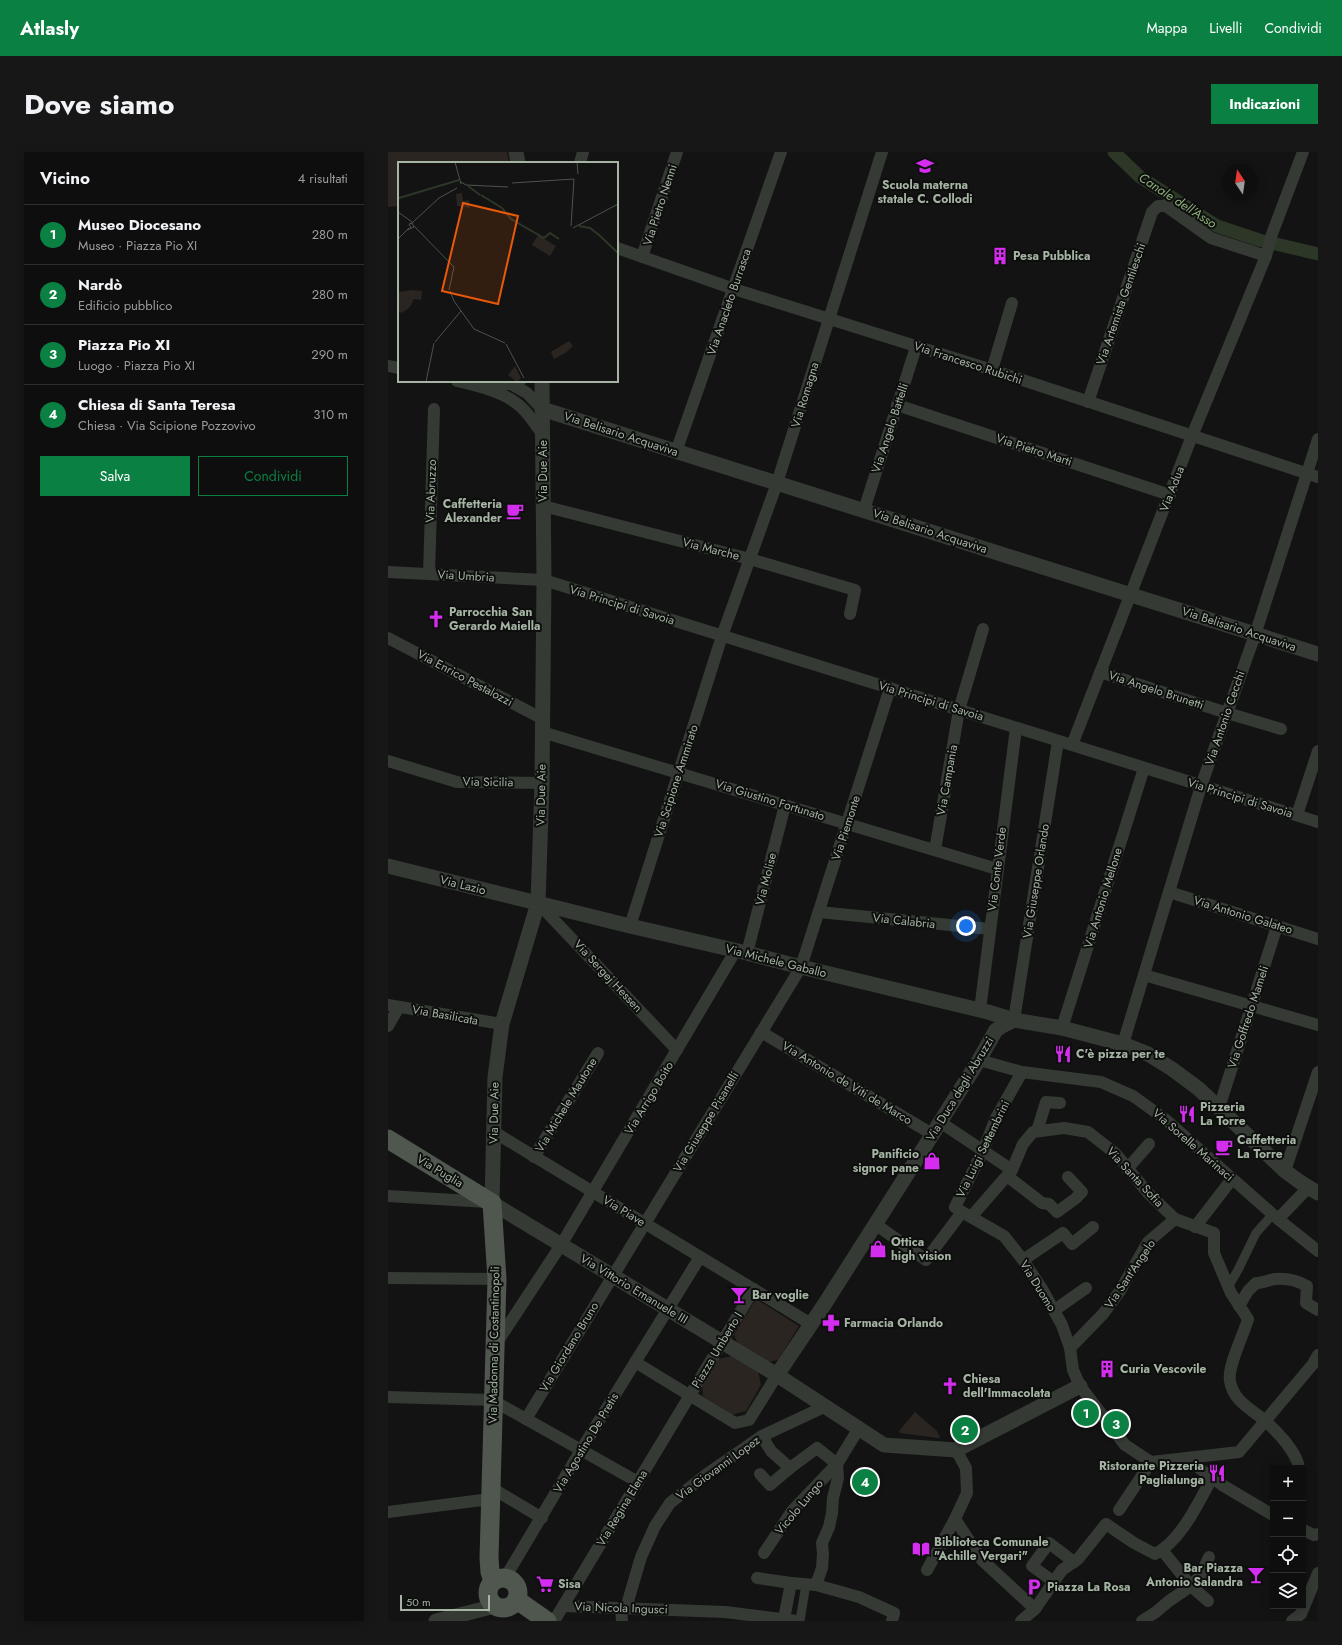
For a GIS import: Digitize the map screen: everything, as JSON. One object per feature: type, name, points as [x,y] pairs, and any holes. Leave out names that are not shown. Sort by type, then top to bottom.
[{"type":"main road","name":"Via Puglia","points":[[388,1139],[492,1202]]},
{"type":"main road","name":"Via Madonna di Costantinopoli","points":[[492,1202],[497,1279],[496,1344],[492,1400],[489,1558],[490,1572],[499,1579]]},
{"type":"main road","points":[[499,1579],[510,1579],[517,1586],[519,1595],[517,1600],[510,1607],[500,1608],[495,1606],[491,1603],[488,1594],[490,1585],[499,1579]]},
{"type":"main road","points":[[517,1600],[547,1621]]},
{"type":"street","points":[[516,152],[518,162]]},
{"type":"street","points":[[580,162],[583,152]]},
{"type":"street","name":"Via Pietro Nenni","points":[[642,257],[677,152]]},
{"type":"street","name":"Via Anacleto Burrasca","points":[[676,452],[781,152]]},
{"type":"street","name":"Via Romagna","points":[[722,636],[777,483],[882,152]]},
{"type":"street","name":"Via Adua","points":[[1072,745],[1192,436],[1267,253],[1272,234],[1303,152]]},
{"type":"street","name":"Via Artemista Gentileschi","points":[[1088,402],[1152,212],[1158,206],[1166,206],[1211,238],[1267,253]]},
{"type":"street","name":"Via Francesco Rubichi","points":[[618,248],[734,289],[992,370],[1312,476]]},
{"type":"street","points":[[992,370],[1012,303]]},
{"type":"street","name":"Via Angelo Battelli","points":[[864,510],[916,346]]},
{"type":"street","points":[[388,366],[398,368]]},
{"type":"street","points":[[462,382],[475,385],[502,395],[521,407],[543,435]]},
{"type":"street","name":"Via Due Aie","points":[[492,1202],[495,1077],[502,1024],[538,903],[543,726],[544,580],[542,382]]},
{"type":"street","points":[[475,385],[516,383],[542,409]]},
{"type":"street","name":"Via Pietro Marti","points":[[897,405],[1170,495]]},
{"type":"street","points":[[521,407],[542,409]]},
{"type":"street","name":"Via Abruzzo","points":[[429,574],[434,409]]},
{"type":"street","name":"Via Belisario Acquaviva","points":[[542,409],[1318,654]]},
{"type":"street","name":"Via Antonio Cecchi","points":[[1123,1044],[1201,786],[1312,476],[1318,440]]},
{"type":"street","name":"Via Marche","points":[[543,506],[750,559],[855,590],[850,614]]},
{"type":"street","name":"Via Umbria","points":[[388,572],[544,580]]},
{"type":"street","name":"Via Principi di Savoia","points":[[544,580],[1318,822]]},
{"type":"street","name":"Via Campania","points":[[935,850],[959,710],[983,629]]},
{"type":"street","name":"Via Scipione Ammirato","points":[[630,926],[722,636]]},
{"type":"street","name":"Via Enrico Pestalozzi","points":[[388,638],[543,726]]},
{"type":"street","name":"Via Angelo Brunetti","points":[[1100,672],[1282,729]]},
{"type":"street","name":"Via Piemonte","points":[[801,968],[890,688]]},
{"type":"street","name":"Via Giustino Fortunato","points":[[543,726],[679,773],[997,868]]},
{"type":"street","name":"Via Conte Verde","points":[[980,1010],[1016,728]]},
{"type":"street","name":"Via Giuseppe Orlando","points":[[1014,1020],[1058,741]]},
{"type":"street","points":[[1297,815],[1318,752]]},
{"type":"street","name":"Via Sicilia","points":[[388,761],[457,782],[542,783]]},
{"type":"street","name":"Via Antonio Mellone","points":[[1062,1028],[1144,768]]},
{"type":"street","name":"Via Molise","points":[[742,952],[785,805]]},
{"type":"street","name":"Via Lazio","points":[[388,866],[538,903]]},
{"type":"street","name":"Via Antonio Galateo","points":[[1169,892],[1318,939]]},
{"type":"street","name":"Via Michele Gaballo","points":[[538,903],[742,952],[801,968],[980,1010],[1014,1020]]},
{"type":"street","name":"Via Sergej Hessen","points":[[538,903],[677,1050]]},
{"type":"street","name":"Via Calabria","points":[[819,912],[990,929]]},
{"type":"street","name":"Via Goffredo Mameli","points":[[1219,1108],[1277,926]]},
{"type":"street","name":"Via Arrigo Boito","points":[[496,1344],[561,1245],[677,1050],[742,952]]},
{"type":"street","name":"Via Giuseppe Pisanelli","points":[[612,1276],[801,968]]},
{"type":"street","points":[[1144,975],[1318,1026]]},
{"type":"street","points":[[388,1026],[394,1006]]},
{"type":"street","name":"Via Basilicata","points":[[394,1006],[502,1024]]},
{"type":"street","points":[[1014,1020],[1062,1028],[1123,1044],[1148,1054],[1172,1069],[1198,1089],[1285,1171],[1315,1190],[1275,1216],[1256,1233],[1228,1287]]},
{"type":"street","name":"Via Duca degli Abruzzi","points":[[824,1305],[980,1060],[996,1030],[1014,1020]]},
{"type":"street","name":"Via Antonio de Viti de Marco","points":[[761,1032],[936,1128],[983,1151],[1010,1173],[1042,1203],[1049,1204],[1057,1212],[1082,1192],[1068,1177]]},
{"type":"street","name":"Via Michele Mautone","points":[[534,1157],[598,1053]]},
{"type":"street","name":"Via Sorelle Marinaci","points":[[980,1060],[1022,1072],[1101,1082],[1133,1096],[1165,1119],[1232,1179],[1318,1251]]},
{"type":"street","name":"Via Luigi Settembrini","points":[[875,1224],[926,1260],[967,1215],[955,1207],[983,1151],[996,1118],[1022,1072]]},
{"type":"street","points":[[1285,1171],[1318,1072]]},
{"type":"street","points":[[967,1215],[1010,1173],[1023,1144],[1033,1132],[1037,1131],[1046,1102],[1060,1103]]},
{"type":"street","name":"Via Santa Sofia","points":[[1037,1131],[1064,1128],[1088,1132],[1116,1154],[1148,1193],[1175,1219]]},
{"type":"street","name":"Via Piave","points":[[494,1132],[754,1290]]},
{"type":"street","points":[[1127,1169],[1149,1144]]},
{"type":"street","points":[[1195,1227],[1232,1179]]},
{"type":"street","points":[[388,1196],[492,1202]]},
{"type":"street","name":"Via Vittorio Emanuele III","points":[[492,1202],[777,1375],[884,1445],[956,1450]]},
{"type":"street","name":"Via Duomo","points":[[967,1215],[1004,1236],[1023,1260],[1056,1309],[1070,1348],[1073,1370],[1080,1386],[1125,1446],[1151,1462]]},
{"type":"street","points":[[1175,1219],[1214,1233],[1214,1253],[1228,1287],[1248,1319],[1233,1361],[1229,1380],[1239,1401],[1265,1421],[1293,1451],[1298,1460],[1299,1465]]},
{"type":"street","name":"Via Sant'Angelo","points":[[1070,1348],[1103,1314],[1120,1292],[1148,1242],[1175,1219]]},
{"type":"street","points":[[1023,1260],[1063,1233],[1072,1244],[1093,1227]]},
{"type":"street","name":"Via Agostino De Pretis","points":[[499,1579],[542,1518],[581,1450],[700,1257]]},
{"type":"street","name":"Via Giordano Bruno","points":[[526,1419],[612,1276]]},
{"type":"street","points":[[388,1278],[497,1279]]},
{"type":"street","points":[[1239,1306],[1248,1291],[1256,1283],[1263,1283],[1275,1279],[1299,1281],[1307,1286],[1306,1303],[1318,1310]]},
{"type":"street","points":[[1056,1309],[1086,1288]]},
{"type":"street","points":[[754,1290],[811,1324]]},
{"type":"street","name":"Piazza Umberto I","points":[[754,1290],[689,1395],[735,1423],[749,1420],[824,1305]]},
{"type":"street","points":[[1119,1510],[1151,1462],[1239,1452],[1313,1364],[1318,1355]]},
{"type":"street","points":[[635,1362],[689,1395]]},
{"type":"street","points":[[927,1570],[967,1493],[966,1468],[956,1450],[1080,1386]]},
{"type":"street","name":"Via Regina Elena","points":[[554,1621],[689,1395]]},
{"type":"street","points":[[388,1397],[492,1400],[638,1482]]},
{"type":"street","name":"Via Giovanni Lopez","points":[[623,1608],[641,1557],[655,1526],[670,1503],[707,1474],[762,1436],[826,1406]]},
{"type":"street","name":"Vicolo Lungo","points":[[764,1553],[792,1511],[837,1464],[859,1428]]},
{"type":"street","points":[[762,1436],[772,1451],[790,1468]]},
{"type":"street","points":[[760,1474],[770,1485],[790,1468],[818,1448],[837,1464],[838,1478],[830,1520],[822,1543],[822,1568],[811,1585],[798,1621]]},
{"type":"street","points":[[1187,1459],[1212,1478],[1270,1513]]},
{"type":"street","points":[[1020,1621],[1035,1609],[1062,1570],[1076,1560],[1106,1524],[1134,1543],[1155,1554],[1162,1550],[1183,1528],[1212,1478]]},
{"type":"street","points":[[388,1512],[490,1493],[542,1518]]},
{"type":"street","points":[[955,1518],[982,1560],[1035,1609]]},
{"type":"street","points":[[1306,1531],[1314,1535],[1318,1534]]},
{"type":"street","points":[[1054,1582],[1032,1566],[1049,1543],[1076,1560]]},
{"type":"street","points":[[1162,1550],[1191,1586],[1208,1601]]},
{"type":"street","points":[[1142,1621],[1191,1586],[1202,1575],[1209,1557]]},
{"type":"street","points":[[758,1578],[811,1585],[859,1597],[894,1613],[892,1621]]},
{"type":"street","points":[[784,1619],[791,1583]]},
{"type":"street","points":[[1292,1621],[1301,1614],[1315,1583]]},
{"type":"street","points":[[436,1621],[495,1606]]},
{"type":"street","name":"Via Nicola Ingusci","points":[[564,1606],[623,1608],[665,1616],[735,1617],[798,1621]]},
{"type":"street","points":[[622,1621],[623,1608]]},
{"type":"shaded area","points":[[388,152],[507,152],[509,162],[398,162],[398,206],[388,207]]},
{"type":"shaded area","points":[[756,1299],[799,1326],[778,1360],[767,1362],[739,1346],[734,1335]]},
{"type":"shaded area","points":[[733,1356],[758,1371],[761,1385],[746,1411],[732,1415],[703,1396],[702,1384],[718,1359]]},
{"type":"shaded area","points":[[915,1412],[937,1431],[940,1438],[900,1433],[899,1431]]},
{"type":"waterway","name":"Canale dell'Asso","points":[[1114,152],[1140,177],[1217,226],[1259,240],[1318,254]]},
{"type":"place","name":"Scuola materna statale C. Collodi","points":[[925,166]]},
{"type":"place","name":"Pesa Pubblica","points":[[1000,256]]},
{"type":"place","name":"Caffetteria Alexander","points":[[515,511]]},
{"type":"place","name":"Parrocchia San Gerardo Maiella","points":[[436,619]]},
{"type":"place","name":"C'è pizza per te","points":[[1063,1054]]},
{"type":"place","name":"Pizzeria La Torre","points":[[1187,1114]]},
{"type":"place","name":"Caffetteria La Torre","points":[[1224,1147]]},
{"type":"place","name":"Panificio signor pane","points":[[932,1161]]},
{"type":"place","name":"Ottica high vision","points":[[878,1249]]},
{"type":"place","name":"Bar voglie","points":[[739,1295]]},
{"type":"place","name":"Farmacia Orlando","points":[[831,1323]]},
{"type":"place","name":"Curia Vescovile","points":[[1107,1369]]},
{"type":"place","name":"Chiesa dell'Immacolata","points":[[950,1386]]},
{"type":"place","name":"Museo Diocesano","points":[[1086,1413]]},
{"type":"place","name":"Piazza Pio XI","points":[[1116,1424]]},
{"type":"place","name":"Nardò","points":[[965,1430]]},
{"type":"place","name":"Ristorante Pizzeria Paglialunga","points":[[1217,1473]]},
{"type":"place","name":"Chiesa di Santa Teresa","points":[[865,1482]]},
{"type":"place","name":"Biblioteca Comunale \"Achille Vergari\"","points":[[921,1549]]},
{"type":"place","name":"Bar Piazza Antonio Salandra","points":[[1256,1575]]},
{"type":"place","name":"Sisa","points":[[545,1584]]},
{"type":"place","name":"Piazza La Rosa","points":[[1034,1587]]}]
